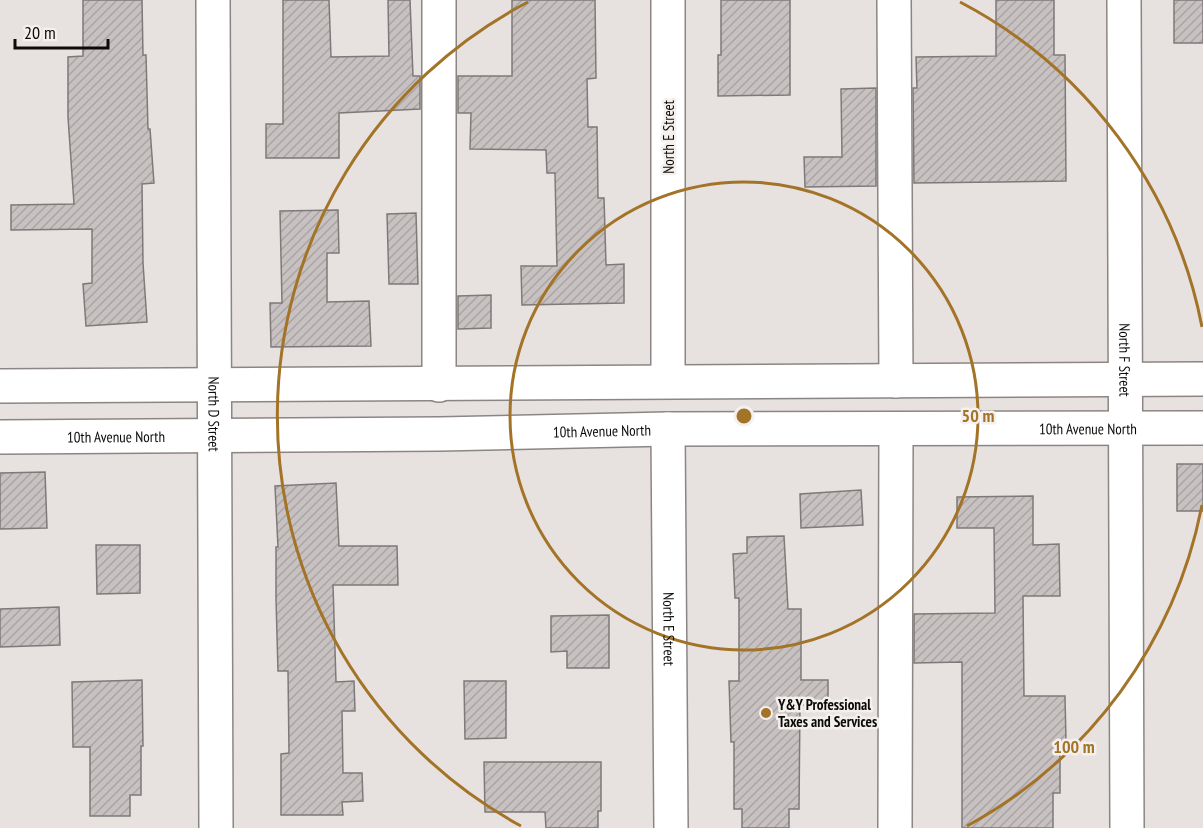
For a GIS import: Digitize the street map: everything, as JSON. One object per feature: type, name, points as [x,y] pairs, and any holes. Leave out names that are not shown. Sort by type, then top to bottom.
[{"type":"street","name":"North D Street","points":[[213,0],[216,828]]},
{"type":"street","points":[[439,0],[439,385]]},
{"type":"street","name":"North E Street","points":[[668,0],[668,381]]},
{"type":"street","points":[[894,0],[896,381]]},
{"type":"street","name":"North F Street","points":[[1124,0],[1127,828]]},
{"type":"street","points":[[0,386],[1203,379]]},
{"type":"street","name":"10th Avenue North","points":[[0,437],[440,434],[668,429],[1203,428]]},
{"type":"street","name":"North E Street","points":[[668,429],[671,828]]},
{"type":"street","points":[[895,828],[896,429]]},
{"type":"building","points":[[83,0],[142,0],[143,55],[146,55],[148,129],[150,129],[154,183],[142,184],[143,263],[147,322],[86,326],[83,284],[92,283],[92,229],[11,230],[11,205],[74,204],[68,117],[68,57],[83,56]]},
{"type":"building","points":[[283,0],[329,0],[331,57],[389,56],[388,0],[410,0],[413,76],[420,76],[420,109],[339,113],[339,158],[266,158],[266,124],[283,124]]},
{"type":"building","points":[[512,0],[595,0],[596,78],[587,79],[588,127],[597,127],[598,198],[604,198],[606,265],[624,264],[624,303],[522,305],[521,266],[557,266],[555,173],[547,173],[546,150],[470,149],[471,113],[458,113],[458,76],[512,76]]},
{"type":"building","points":[[721,0],[790,0],[790,95],[718,96]]},
{"type":"building","points":[[996,0],[1054,0],[1054,55],[1065,55],[1066,181],[914,183],[913,88],[917,88],[916,57],[996,56]]},
{"type":"building","points":[[1174,0],[1203,0],[1203,43],[1174,43]]},
{"type":"building","points":[[876,88],[876,186],[805,187],[804,157],[842,157],[841,89]]},
{"type":"building","points":[[338,210],[339,253],[327,253],[327,302],[369,301],[371,346],[271,347],[270,303],[282,303],[280,211]]},
{"type":"building","points":[[416,213],[418,284],[389,284],[387,214]]},
{"type":"building","points":[[491,295],[491,328],[458,329],[458,296]]},
{"type":"building","points":[[1177,464],[1203,464],[1203,511],[1177,511]]},
{"type":"building","points":[[45,472],[47,528],[0,529],[0,473]]},
{"type":"building","points":[[336,483],[339,546],[397,546],[398,585],[333,585],[336,682],[354,681],[355,711],[342,711],[343,773],[362,773],[363,801],[342,802],[343,815],[281,815],[281,754],[289,753],[288,671],[278,671],[276,547],[278,547],[275,486]]},
{"type":"building","points":[[861,490],[863,525],[801,528],[800,494]]},
{"type":"building","points":[[1033,496],[1033,545],[1059,544],[1060,596],[1023,596],[1024,696],[1065,696],[1066,741],[1060,741],[1060,793],[1053,793],[1053,828],[962,828],[962,662],[914,663],[914,614],[995,613],[994,528],[957,528],[957,497]]},
{"type":"building","points":[[784,536],[788,609],[801,609],[801,680],[828,680],[828,705],[800,705],[799,809],[789,809],[789,828],[742,828],[742,809],[734,809],[734,742],[731,742],[729,681],[739,681],[739,598],[735,598],[733,554],[747,553],[747,537]]},
{"type":"building","points":[[96,545],[140,545],[140,593],[97,594]]},
{"type":"building","points":[[59,607],[60,645],[0,647],[0,609]]},
{"type":"building","points":[[609,615],[609,668],[567,668],[567,651],[551,652],[551,616]]},
{"type":"building","points":[[142,680],[141,795],[130,795],[130,816],[90,816],[90,747],[73,747],[72,682]]},
{"type":"building","points":[[464,681],[506,681],[506,738],[465,739]]},
{"type":"building","points":[[484,762],[601,762],[601,811],[598,811],[598,828],[546,828],[545,812],[485,812]]},
{"type":"place","name":"Y&Y Professional Taxes and Services","points":[[766,713]]}]
